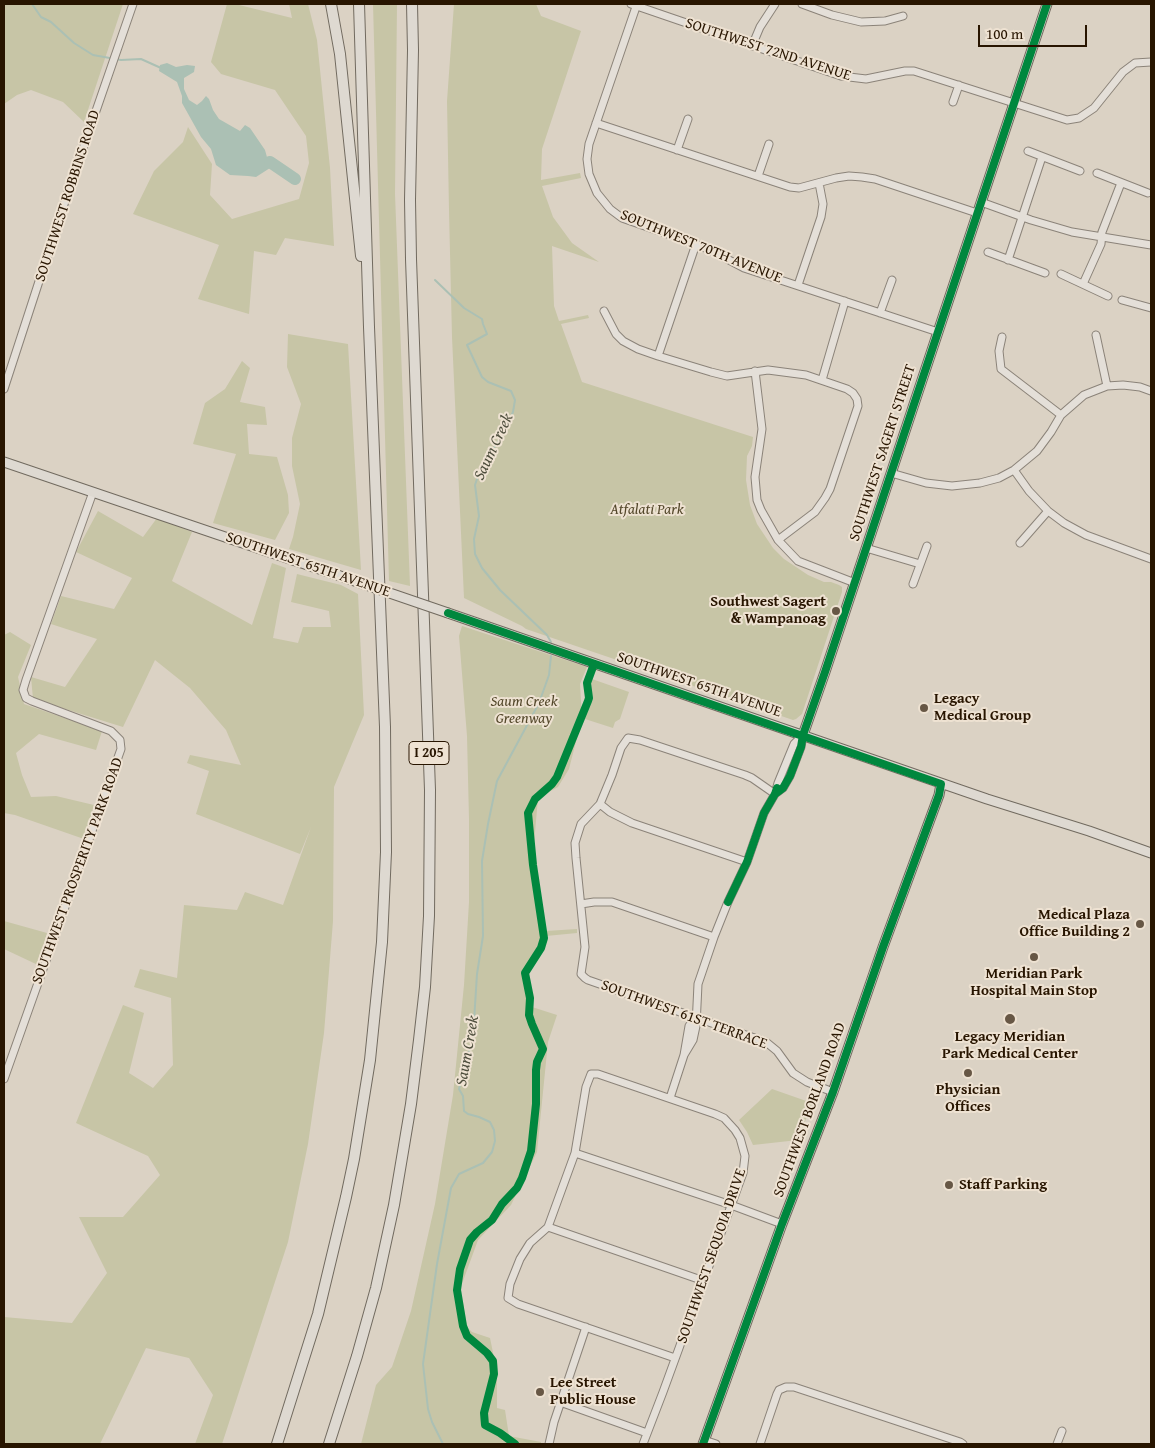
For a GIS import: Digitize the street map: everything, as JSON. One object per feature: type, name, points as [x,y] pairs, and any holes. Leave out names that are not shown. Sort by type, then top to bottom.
[{"type":"highway","points":[[331,4],[340,54],[369,327]]},
{"type":"highway","points":[[277,1444],[318,1314],[354,1159],[370,1060],[382,942],[386,852],[386,727],[369,327],[359,4]]},
{"type":"highway","points":[[412,4],[413,50]]},
{"type":"highway","points":[[413,50],[419,4]]},
{"type":"highway","name":"I 205","points":[[330,1444],[376,1288],[394,1205],[411,1104],[426,961],[430,869],[430,790],[411,259],[410,200],[413,50]]},
{"type":"main road","name":"SOUTHWEST SAGERT STREET","points":[[803,735],[1047,4]]},
{"type":"main road","name":"SOUTHWEST 65TH AVENUE","points":[[4,462],[942,784],[1151,853]]},
{"type":"main road","name":"SOUTHWEST BORLAND ROAD","points":[[704,1442],[782,1224],[833,1092],[942,784]]},
{"type":"street","name":"SOUTHWEST ROBBINS ROAD","points":[[4,389],[133,4]]},
{"type":"street","name":"SOUTHWEST 72ND AVENUE","points":[[634,4],[841,76],[866,79],[914,71],[1067,120],[1079,118],[1094,108],[1123,72],[1135,63],[1151,62]]},
{"type":"street","name":"SOUTHWEST 70TH AVENUE","points":[[634,4],[589,144],[587,158],[589,174],[597,193],[610,209],[622,218],[696,244],[744,268],[938,332]]},
{"type":"street","points":[[752,46],[760,27],[775,4]]},
{"type":"street","points":[[802,4],[832,15],[861,22],[884,21],[902,16]]},
{"type":"street","points":[[953,102],[959,85]]},
{"type":"street","points":[[677,150],[688,119]]},
{"type":"street","points":[[596,123],[790,187],[799,188],[850,176],[876,179],[977,213]]},
{"type":"street","points":[[758,176],[769,144]]},
{"type":"street","points":[[1028,152],[1080,171]]},
{"type":"street","points":[[1008,260],[1042,157]]},
{"type":"street","points":[[1096,173],[1148,193]]},
{"type":"street","points":[[798,285],[821,217],[823,204],[819,183]]},
{"type":"street","points":[[1083,284],[1101,244],[1102,232],[1121,183]]},
{"type":"street","points":[[981,202],[1072,232],[1151,245]]},
{"type":"street","points":[[658,356],[696,244]]},
{"type":"street","points":[[988,252],[1045,273]]},
{"type":"street","points":[[1061,274],[1108,296]]},
{"type":"street","points":[[880,313],[892,280]]},
{"type":"street","points":[[1122,300],[1151,308]]},
{"type":"street","points":[[822,380],[845,301]]},
{"type":"street","points":[[604,310],[616,334],[623,341],[658,356],[727,376],[768,370],[791,372],[822,380],[853,393],[858,406],[834,480],[825,498],[815,512],[778,540]]},
{"type":"street","points":[[1096,336],[1106,386]]},
{"type":"street","points":[[1002,337],[999,351],[1001,369],[1061,415]]},
{"type":"street","points":[[755,371],[762,430],[755,477],[757,500],[761,510],[778,540],[798,561],[855,583]]},
{"type":"street","points":[[891,473],[926,483],[952,486],[980,483],[999,478],[1014,470],[1037,451],[1061,415],[1084,395],[1106,386],[1123,385],[1140,387],[1151,391]]},
{"type":"street","points":[[1014,470],[1029,491],[1048,511],[1064,523],[1086,535],[1151,559]]},
{"type":"street","name":"SOUTHWEST PROSPERITY PARK ROAD","points":[[4,1079],[121,749],[120,740],[111,731],[26,698],[24,690],[24,685],[93,492]]},
{"type":"street","points":[[1020,543],[1048,511]]},
{"type":"street","points":[[913,584],[927,546]]},
{"type":"street","points":[[866,548],[920,564]]},
{"type":"street","name":"SOUTHWEST SAGERT STREET","points":[[670,1098],[684,1055],[689,1026],[696,1017],[698,984],[714,936],[747,862],[764,813],[775,794],[794,744],[803,735]]},
{"type":"street","points":[[714,936],[612,902],[581,904],[575,843],[581,824],[600,804],[621,748],[628,738],[640,740],[745,775],[775,794]]},
{"type":"street","points":[[600,804],[610,812],[632,823],[747,862]]},
{"type":"street","name":"SOUTHWEST 61ST TERRACE","points":[[581,904],[585,947],[581,974],[585,978],[766,1042],[777,1051],[793,1074],[812,1085],[833,1092]]},
{"type":"street","name":"SOUTHWEST SEQUOIA DRIVE","points":[[575,1153],[586,1087],[591,1074],[598,1074],[724,1118],[735,1130],[743,1147],[745,1164],[704,1281],[643,1444]]},
{"type":"street","points":[[675,1358],[518,1304],[508,1298],[510,1284],[520,1259],[530,1243],[548,1227],[575,1153],[782,1224]]},
{"type":"street","points":[[548,1227],[704,1281]]},
{"type":"street","points":[[549,1444],[560,1402],[586,1328]]},
{"type":"street","points":[[760,1444],[779,1390],[786,1387],[794,1387],[963,1444]]},
{"type":"street","points":[[560,1402],[647,1433]]},
{"type":"street","points":[[1058,1444],[1062,1430]]},
{"type":"street","points":[[704,1442],[716,1444]]},
{"type":"green space","points":[[4,4],[123,4],[84,122],[63,102],[31,90],[17,95],[4,104]]},
{"type":"green space","points":[[227,4],[235,4],[292,18],[289,4],[308,4],[317,40],[330,168],[334,246],[285,238],[276,255],[254,251],[249,314],[198,299],[219,245],[133,214],[154,171],[183,142],[188,127],[212,164],[210,195],[232,219],[299,199],[309,163],[306,136],[275,90],[221,74],[211,62]]},
{"type":"green space","points":[[373,4],[397,4],[395,194],[410,586],[389,581]]},
{"type":"green space","name":"Atfalati Park","points":[[454,4],[536,4],[541,16],[581,31],[542,149],[541,180],[580,173],[581,178],[542,186],[553,217],[572,243],[599,262],[552,246],[554,306],[559,321],[588,315],[589,318],[561,324],[582,382],[753,437],[752,446],[747,456],[746,480],[750,505],[757,524],[773,548],[784,559],[808,575],[842,587],[842,592],[802,714],[796,719],[793,720],[526,629],[464,598],[452,337],[447,101]]},
{"type":"green space","points":[[288,334],[348,344],[361,570],[289,549],[300,504],[292,466],[292,438],[301,404],[287,367]]},
{"type":"green space","points":[[242,361],[250,368],[240,402],[265,407],[267,425],[247,424],[249,454],[277,457],[288,495],[289,513],[275,540],[213,523],[236,454],[193,444],[205,403],[225,389]]},
{"type":"green space","points":[[98,511],[143,537],[157,518],[192,532],[172,581],[252,625],[272,563],[286,568],[273,638],[298,643],[303,627],[331,627],[329,611],[291,602],[297,574],[341,585],[358,594],[364,715],[334,787],[333,921],[324,1033],[308,1144],[288,1242],[222,1444],[195,1444],[213,1395],[189,1358],[146,1348],[100,1444],[4,1444],[4,1317],[72,1323],[107,1273],[79,1217],[123,1217],[160,1175],[148,1156],[76,1123],[123,1005],[144,1013],[129,1073],[153,1088],[173,1065],[171,998],[134,987],[140,969],[177,978],[184,905],[237,910],[245,892],[283,905],[311,827],[300,854],[196,814],[209,771],[187,763],[190,755],[241,765],[226,730],[190,688],[155,660],[123,727],[33,699],[31,677],[65,687],[97,639],[51,624],[61,596],[114,609],[132,578],[76,552]]},
{"type":"green space","name":"Saum Creek Greenway","points":[[462,626],[587,667],[580,684],[582,718],[569,769],[558,787],[538,798],[534,844],[546,931],[577,929],[577,933],[546,936],[539,957],[527,974],[532,1007],[557,1015],[548,1042],[537,1152],[511,1205],[478,1240],[459,1292],[467,1327],[472,1332],[490,1338],[497,1372],[497,1408],[505,1410],[509,1436],[541,1442],[541,1444],[361,1444],[376,1385],[392,1367],[411,1311],[435,1204],[453,1095],[464,985],[469,902],[467,736],[459,636]]},
{"type":"green space","points":[[10,632],[31,645],[18,677],[24,704],[102,731],[96,750],[39,734],[16,753],[31,797],[56,796],[94,805],[84,839],[4,813],[4,635]]},
{"type":"green space","points":[[592,679],[629,692],[620,719],[615,722],[613,728],[585,719],[592,698],[590,685]]},
{"type":"green space","points":[[4,921],[47,933],[38,965],[4,949]]},
{"type":"green space","points":[[772,1089],[812,1103],[798,1140],[753,1145],[739,1120]]},
{"type":"shaded area","points":[[167,63],[176,67],[195,66],[194,72],[184,78],[184,89],[189,100],[197,105],[206,96],[219,119],[240,131],[245,125],[250,128],[265,150],[270,168],[256,177],[230,175],[216,165],[211,149],[201,137],[182,103],[182,96],[177,82],[159,71],[160,65]]},
{"type":"waterway","name":"Saum Creek","points":[[32,4],[41,17],[51,22],[74,43],[93,55],[121,60],[141,59],[161,68]]},
{"type":"waterway","name":"Saum Creek","points":[[270,162],[295,179]]},
{"type":"waterway","name":"Saum Creek","points":[[435,280],[464,308],[482,319],[487,334],[467,345],[482,377],[488,382],[511,391],[515,400],[513,412],[504,432],[480,470],[475,485],[479,516],[474,539],[475,554],[482,568],[500,590],[547,635],[551,642]]},
{"type":"waterway","name":"Saum Creek","points":[[443,1444],[428,1409],[423,1364],[437,1264],[451,1188],[459,1174],[483,1163],[492,1152],[495,1141],[494,1130],[490,1122],[464,1111],[463,1096],[459,1089],[473,1037],[477,974],[483,936],[482,861],[497,781],[539,703],[549,675],[551,656]]},
{"type":"cycle path","points":[[775,794],[783,788],[790,776],[801,747],[803,735],[1047,4]]},
{"type":"cycle path","points":[[448,613],[941,784],[939,795],[883,947],[833,1092],[782,1224],[703,1444]]},
{"type":"cycle path","points":[[515,1444],[485,1425],[484,1413],[494,1374],[493,1361],[487,1353],[467,1336],[463,1326],[457,1290],[460,1269],[470,1240],[492,1220],[502,1204],[517,1188],[531,1151],[536,1104],[536,1070],[537,1062],[543,1049],[529,1015],[530,998],[525,973],[541,948],[544,938],[533,865],[528,813],[535,799],[557,777],[589,698],[587,683],[594,664]]},
{"type":"cycle path","points":[[728,902],[747,862],[764,813],[777,788]]},
{"type":"place","name":"Southwest Sagert & Wampanoag","points":[[836,611]]},
{"type":"place","name":"Legacy Medical Group","points":[[924,708]]},
{"type":"place","name":"Medical Plaza Office Building 2","points":[[1140,924]]},
{"type":"place","name":"Meridian Park Hospital Main Stop","points":[[1034,957]]},
{"type":"place","name":"Legacy Meridian Park Medical Center","points":[[1010,1019]]},
{"type":"place","name":"Physician Offices","points":[[968,1073]]},
{"type":"place","name":"Staff Parking","points":[[949,1185]]},
{"type":"place","name":"Lee Street Public House","points":[[540,1392]]}]
